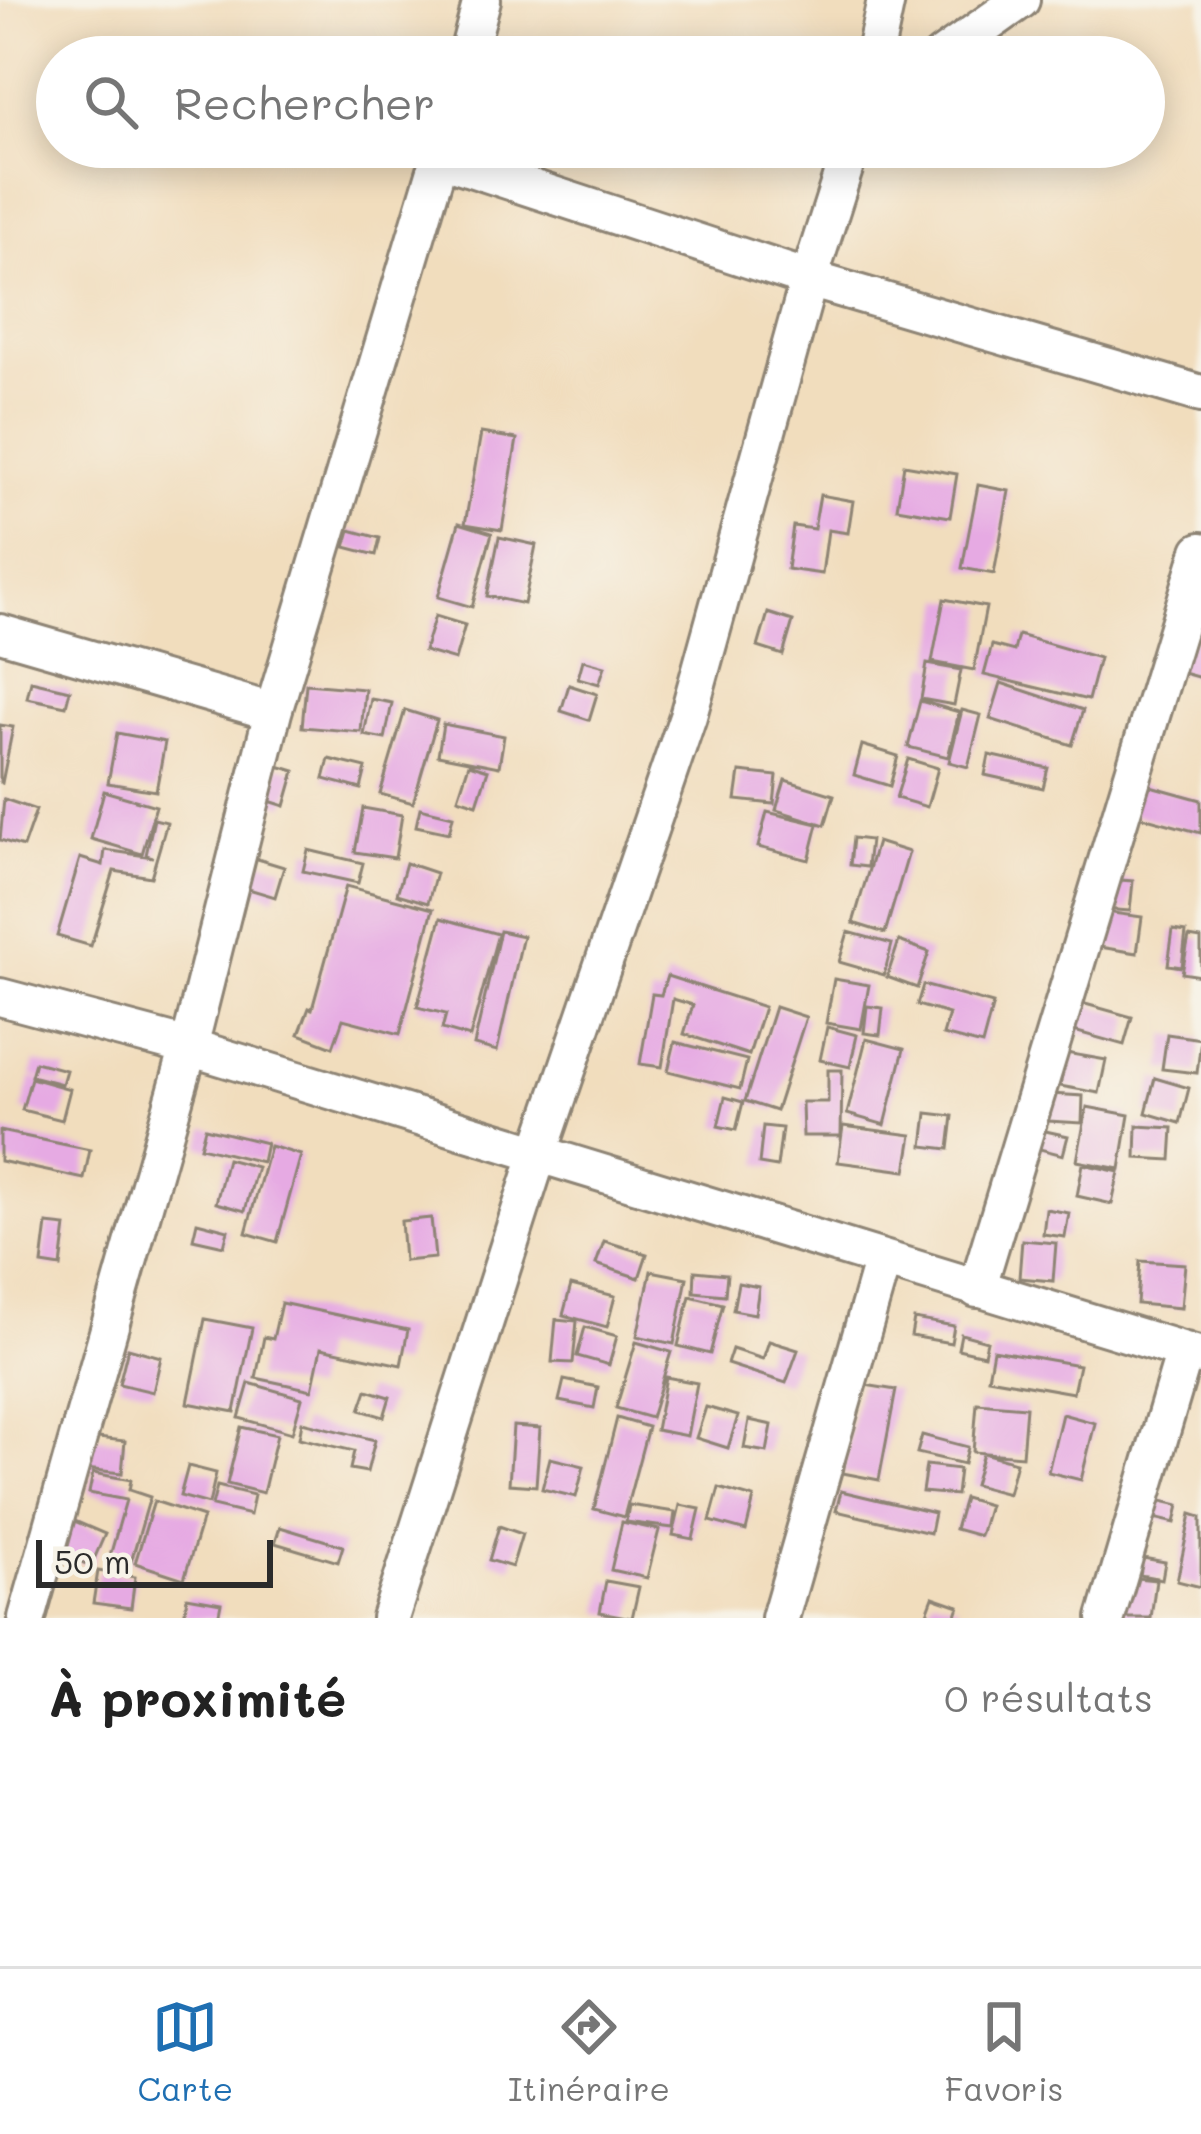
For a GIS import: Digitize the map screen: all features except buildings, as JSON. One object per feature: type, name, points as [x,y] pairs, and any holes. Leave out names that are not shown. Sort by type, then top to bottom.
[{"type":"street","points":[[473,36],[482,0]]},
{"type":"street","points":[[878,36],[886,0]]},
{"type":"street","points":[[970,36],[1022,0]]},
{"type":"street","points":[[27,1618],[189,1047],[273,712],[437,168]]},
{"type":"street","points":[[486,168],[809,278],[1201,394]]},
{"type":"street","points":[[390,1618],[538,1156],[688,716],[809,278],[844,168]]},
{"type":"street","points":[[977,1288],[1201,551]]},
{"type":"street","points":[[0,633],[273,712]]},
{"type":"street","points":[[0,997],[189,1047],[1193,1354],[1106,1618]]},
{"type":"street","points":[[780,1618],[883,1259]]}]
